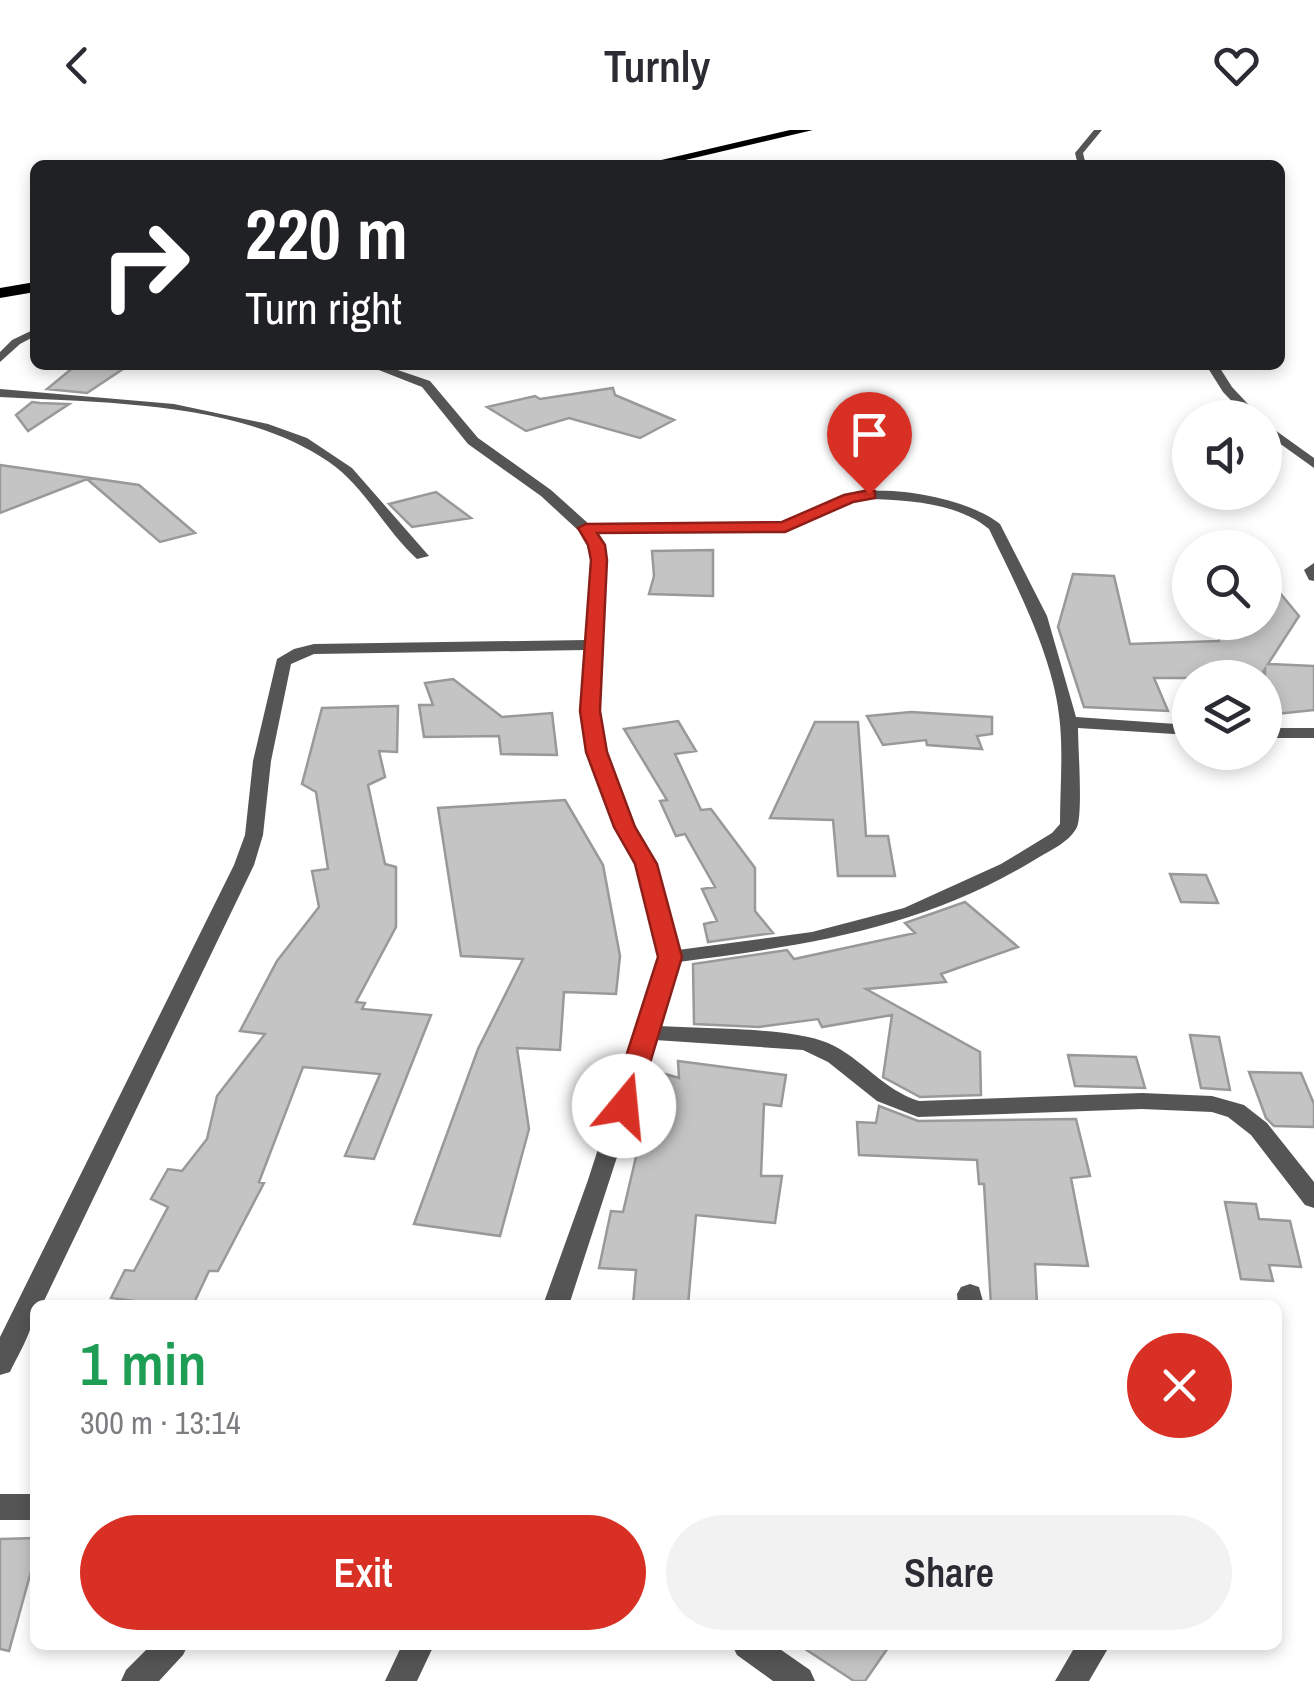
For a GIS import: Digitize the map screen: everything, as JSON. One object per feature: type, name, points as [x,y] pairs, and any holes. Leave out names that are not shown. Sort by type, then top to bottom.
[{"type":"highway","points":[[669,160],[807,130]]},
{"type":"highway","points":[[0,293],[30,287]]},
{"type":"street","points":[[1081,160],[1079,154],[1098,130]]},
{"type":"street","points":[[0,358],[30,335]]},
{"type":"street","points":[[386,370],[426,384],[473,441],[586,528],[599,560],[590,711],[596,752],[625,827],[646,864],[670,957],[558,1300]]},
{"type":"street","points":[[1215,370],[1238,400]]},
{"type":"street","points":[[0,392],[160,408],[238,421],[291,436],[335,460],[357,480],[398,536],[422,556]]},
{"type":"street","points":[[1282,440],[1314,464]]},
{"type":"street","points":[[586,528],[785,527],[849,498],[869,494],[978,513],[995,527],[1040,616],[1069,722],[1069,825],[1060,837],[1008,868],[911,912],[856,928],[670,957]]},
{"type":"street","points":[[1314,567],[1314,577]]},
{"type":"street","points":[[31,1300],[244,865],[254,835],[262,762],[283,662],[300,652],[314,650],[592,645]]},
{"type":"street","points":[[1069,722],[1172,729]]},
{"type":"street","points":[[1282,733],[1314,733]]},
{"type":"street","points":[[647,1032],[805,1043],[827,1048],[878,1094],[894,1104],[918,1109],[1142,1101],[1212,1104],[1236,1110],[1259,1128],[1314,1198]]},
{"type":"street","points":[[0,1364],[30,1303]]},
{"type":"street","points":[[0,1507],[30,1506]]},
{"type":"street","points":[[137,1681],[167,1650]]},
{"type":"street","points":[[400,1681],[416,1650]]},
{"type":"street","points":[[755,1650],[798,1681]]},
{"type":"street","points":[[1071,1681],[1091,1650]]},
{"type":"building","points":[[70,370],[122,370],[87,393],[47,389]]},
{"type":"building","points":[[613,388],[615,395],[674,420],[640,438],[569,418],[526,431],[487,407],[535,396],[540,399]]},
{"type":"building","points":[[32,402],[69,404],[28,431],[16,415]]},
{"type":"building","points":[[0,465],[139,485],[195,533],[160,542],[87,479],[0,513]]},
{"type":"building","points":[[436,492],[471,518],[412,527],[389,504]]},
{"type":"building","points":[[713,550],[713,596],[649,594],[654,576],[652,551]]},
{"type":"building","points":[[1073,574],[1114,576],[1130,644],[1282,640],[1282,596],[1299,616],[1271,660],[1172,660],[1172,678],[1154,678],[1168,711],[1084,707],[1058,627]]},
{"type":"building","points":[[1282,665],[1314,666],[1314,710],[1282,713]]},
{"type":"building","points":[[453,679],[502,717],[552,713],[557,755],[501,754],[499,736],[424,737],[419,705],[433,705],[425,683]]},
{"type":"building","points":[[398,706],[397,752],[379,751],[385,777],[368,785],[385,864],[396,867],[396,927],[356,1002],[365,1003],[362,1009],[431,1015],[374,1159],[345,1156],[380,1074],[303,1067],[259,1182],[264,1183],[218,1271],[209,1271],[195,1300],[111,1298],[125,1270],[134,1271],[168,1207],[151,1199],[168,1169],[182,1171],[207,1139],[217,1096],[265,1034],[240,1031],[277,961],[319,907],[312,871],[328,869],[316,792],[302,784],[322,708]]},
{"type":"building","points":[[911,712],[992,717],[992,734],[977,736],[982,749],[927,745],[926,740],[883,745],[867,716]]},
{"type":"building","points":[[678,721],[696,751],[675,754],[701,810],[711,809],[755,868],[755,911],[773,933],[708,942],[704,924],[717,921],[702,889],[715,887],[685,834],[676,836],[660,801],[667,800],[624,729]]},
{"type":"building","points":[[815,722],[858,722],[866,836],[888,836],[895,876],[838,876],[833,820],[770,818]]},
{"type":"building","points":[[565,800],[603,865],[620,956],[616,994],[564,992],[560,1050],[517,1048],[529,1129],[500,1236],[414,1224],[478,1049],[523,959],[461,956],[438,808]]},
{"type":"building","points":[[1170,874],[1206,875],[1218,903],[1181,902]]},
{"type":"building","points":[[965,902],[1018,947],[941,974],[946,982],[866,989],[980,1052],[981,1095],[920,1097],[883,1077],[892,1015],[822,1027],[818,1019],[759,1027],[694,1024],[693,964],[787,950],[794,959],[915,933],[905,923]]},
{"type":"building","points":[[1190,1035],[1219,1037],[1230,1090],[1201,1088]]},
{"type":"building","points":[[1068,1055],[1136,1057],[1145,1088],[1075,1086]]},
{"type":"building","points":[[678,1061],[786,1075],[781,1106],[764,1104],[761,1176],[782,1176],[775,1223],[696,1215],[688,1300],[633,1300],[636,1270],[599,1268],[611,1211],[623,1212],[644,1123],[656,1124],[662,1073],[679,1078]]},
{"type":"building","points":[[1249,1072],[1301,1073],[1314,1104],[1314,1127],[1274,1126],[1266,1118]]},
{"type":"building","points":[[879,1106],[918,1121],[1076,1119],[1090,1176],[1071,1178],[1088,1266],[1035,1264],[1037,1300],[991,1300],[984,1184],[979,1184],[977,1160],[859,1155],[857,1122],[876,1123]]},
{"type":"building","points":[[1225,1202],[1256,1204],[1259,1219],[1290,1221],[1301,1267],[1269,1265],[1273,1281],[1241,1279]]},
{"type":"building","points":[[30,1538],[30,1575],[9,1651],[0,1649],[0,1539]]},
{"type":"building","points":[[807,1650],[887,1650],[865,1681],[854,1681]]},
{"type":"route","points":[[624,1106],[670,957],[646,864],[625,827],[596,752],[590,711],[592,622],[599,560],[586,528],[785,527],[849,498],[869,494]]}]
